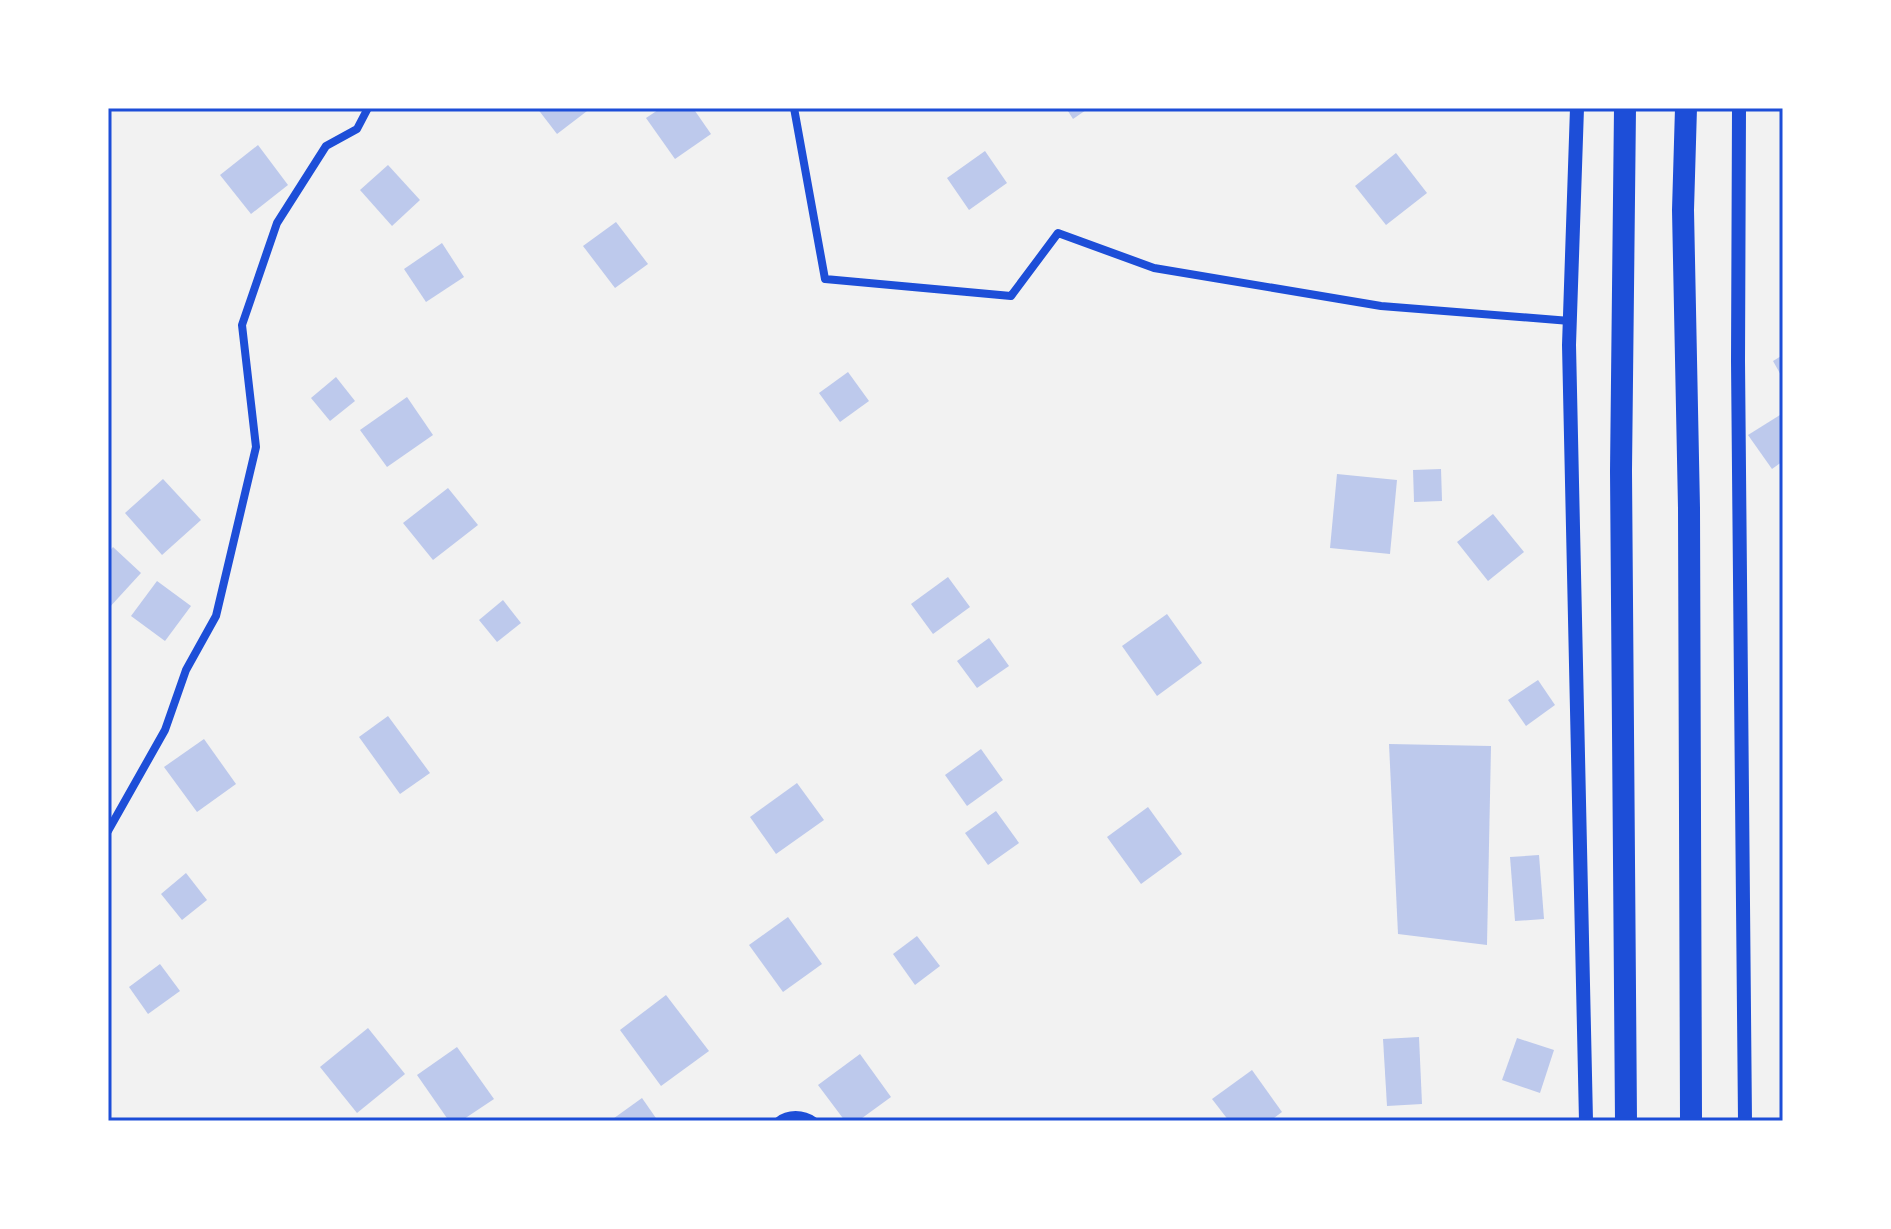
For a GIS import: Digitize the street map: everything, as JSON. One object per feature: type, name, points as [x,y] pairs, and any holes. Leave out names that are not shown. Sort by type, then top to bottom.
[{"type":"highway","points":[[1625,108],[1621,487],[1626,1121]]},
{"type":"highway","points":[[1686,108],[1683,210],[1689,508],[1691,1121]]},
{"type":"street","points":[[108,831],[165,730],[186,670],[216,616],[256,447],[242,325],[277,223],[326,146],[357,129],[368,108]]},
{"type":"street","points":[[794,108],[825,279],[1011,296],[1058,233],[1154,268],[1381,306],[1570,321]]},
{"type":"street","points":[[1577,108],[1570,321],[1586,1121]]},
{"type":"street","points":[[1739,108],[1738,361],[1745,1121]]},
{"type":"street","points":[[778,1121],[785,1116],[806,1116],[814,1121]]},
{"type":"building","points":[[537,108],[591,108],[557,134]]},
{"type":"building","points":[[661,108],[693,108],[711,134],[675,159],[646,118]]},
{"type":"building","points":[[1066,108],[1089,108],[1073,119]]},
{"type":"building","points":[[258,145],[288,185],[251,214],[220,175]]},
{"type":"building","points":[[985,151],[1007,183],[969,210],[947,178]]},
{"type":"building","points":[[1396,153],[1427,193],[1386,225],[1355,186]]},
{"type":"building","points":[[388,165],[420,200],[392,226],[360,190]]},
{"type":"building","points":[[616,222],[648,264],[615,288],[583,246]]},
{"type":"building","points":[[442,243],[464,277],[426,302],[404,269]]},
{"type":"building","points":[[1783,355],[1783,379],[1773,361]]},
{"type":"building","points":[[848,372],[869,401],[840,422],[819,393]]},
{"type":"building","points":[[336,377],[355,401],[330,421],[311,398]]},
{"type":"building","points":[[407,397],[433,435],[387,467],[360,430]]},
{"type":"building","points":[[1783,413],[1783,461],[1772,469],[1748,435]]},
{"type":"building","points":[[1441,469],[1442,501],[1414,502],[1413,470]]},
{"type":"building","points":[[1337,474],[1397,480],[1390,554],[1330,548]]},
{"type":"building","points":[[163,479],[201,520],[162,555],[125,513]]},
{"type":"building","points":[[448,488],[478,525],[433,560],[403,523]]},
{"type":"building","points":[[1493,514],[1524,552],[1488,581],[1457,542]]},
{"type":"building","points":[[113,547],[141,573],[108,609],[108,553]]},
{"type":"building","points":[[948,577],[970,607],[933,634],[911,604]]},
{"type":"building","points":[[157,581],[191,606],[165,641],[131,616]]},
{"type":"building","points":[[503,600],[521,623],[497,642],[479,620]]},
{"type":"building","points":[[1167,614],[1202,663],[1157,696],[1122,646]]},
{"type":"building","points":[[989,638],[1009,666],[977,688],[957,661]]},
{"type":"building","points":[[1538,680],[1555,705],[1526,726],[1508,700]]},
{"type":"building","points":[[388,716],[430,773],[400,794],[359,737]]},
{"type":"building","points":[[204,739],[236,784],[197,812],[164,767]]},
{"type":"building","points":[[1389,744],[1491,746],[1487,945],[1398,934]]},
{"type":"building","points":[[981,749],[1003,780],[967,806],[945,775]]},
{"type":"building","points":[[797,783],[824,820],[776,854],[750,817]]},
{"type":"building","points":[[1148,807],[1182,854],[1141,884],[1107,837]]},
{"type":"building","points":[[996,811],[1019,843],[988,865],[965,833]]},
{"type":"building","points":[[1539,855],[1544,919],[1515,921],[1510,857]]},
{"type":"building","points":[[186,873],[207,900],[182,920],[161,894]]},
{"type":"building","points":[[788,917],[822,964],[783,992],[749,945]]},
{"type":"building","points":[[917,936],[940,966],[915,985],[893,954]]},
{"type":"building","points":[[160,964],[180,991],[148,1014],[129,987]]},
{"type":"building","points":[[666,995],[709,1051],[661,1086],[620,1030]]},
{"type":"building","points":[[368,1028],[405,1074],[357,1113],[320,1067]]},
{"type":"building","points":[[1419,1037],[1422,1104],[1387,1106],[1383,1039]]},
{"type":"building","points":[[1517,1038],[1554,1050],[1540,1093],[1502,1080]]},
{"type":"building","points":[[457,1047],[494,1099],[461,1121],[449,1121],[417,1075]]},
{"type":"building","points":[[860,1054],[891,1097],[858,1121],[845,1121],[818,1085]]},
{"type":"building","points":[[1252,1070],[1282,1112],[1270,1121],[1229,1121],[1212,1099]]},
{"type":"building","points":[[642,1098],[658,1121],[610,1121]]}]
